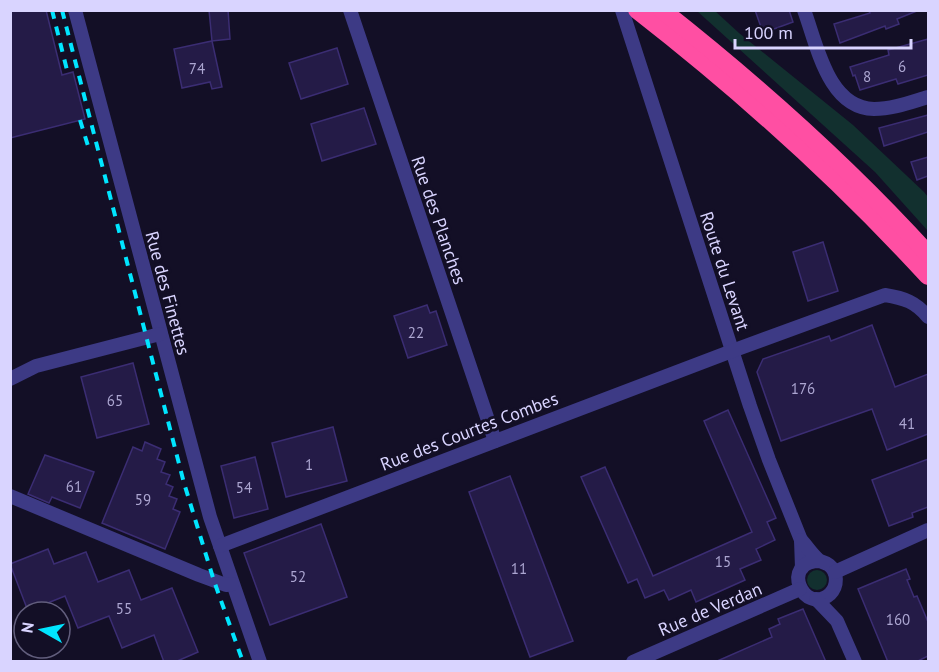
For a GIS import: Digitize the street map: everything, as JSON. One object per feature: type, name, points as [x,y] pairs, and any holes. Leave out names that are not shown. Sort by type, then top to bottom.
[{"type":"highway","points":[[637,10],[717,75],[803,151],[928,276]]},
{"type":"highway","points":[[662,10],[724,60],[822,147],[928,254]]},
{"type":"street","name":"Rue des Finettes","points":[[75,10],[160,334],[220,546],[260,662]]},
{"type":"street","name":"Rue des Planches","points":[[350,10],[495,441]]},
{"type":"street","name":"Route du Levant","points":[[622,10],[732,351],[769,460],[801,540],[802,568]]},
{"type":"street","points":[[804,10],[830,80],[849,101],[866,108],[876,109],[898,106],[928,97]]},
{"type":"street","name":"Rue des Courtes Combes","points":[[220,546],[885,295],[904,298],[920,306],[928,317]]},
{"type":"street","points":[[10,379],[36,366],[160,334]]},
{"type":"street","points":[[10,496],[198,575],[226,585],[232,584]]},
{"type":"street","points":[[835,572],[928,530]]},
{"type":"street","name":"Route du Levant","points":[[801,540],[820,561]]},
{"type":"street","points":[[837,621],[816,599],[807,595],[800,588],[799,576],[802,568],[810,562],[820,561],[829,564],[835,572],[836,581],[833,590],[837,621],[855,662]]},
{"type":"street","name":"Rue de Verdan","points":[[633,662],[800,588]]},
{"type":"street","points":[[816,599],[827,596],[833,590]]},
{"type":"green space","points":[[697,11],[715,11],[853,125],[924,192],[928,197],[928,231],[875,172]]},
{"type":"green space","points":[[817,570],[824,573],[827,580],[824,587],[817,590],[810,587],[807,580],[810,573]]},
{"type":"building","points":[[10,10],[46,10],[62,75],[73,72],[85,119],[10,138]]},
{"type":"building","points":[[209,10],[228,10],[230,39],[212,41]]},
{"type":"building","points":[[755,10],[789,10],[793,22],[763,33]]},
{"type":"building","points":[[869,10],[917,11],[897,19],[899,24],[886,29],[885,26],[840,43],[834,24],[870,13]]},
{"type":"building","points":[[928,39],[928,75],[898,84],[896,79],[860,90],[850,67],[889,55],[888,50]]},
{"type":"building","points":[[212,41],[222,87],[212,89],[210,82],[182,88],[174,49]]},
{"type":"building","points":[[337,48],[348,84],[301,99],[289,63]]},
{"type":"building","points":[[364,108],[376,144],[322,161],[311,124]]},
{"type":"building","points":[[928,115],[928,132],[884,146],[879,128]]},
{"type":"building","points":[[928,157],[928,176],[917,180],[911,162]]},
{"type":"building","points":[[823,242],[838,291],[808,301],[793,252]]},
{"type":"building","points":[[427,305],[430,313],[436,311],[447,345],[408,358],[394,316]]},
{"type":"building","points":[[872,325],[895,387],[928,374],[928,434],[887,450],[872,409],[781,441],[757,372],[763,359],[829,336],[831,341]]},
{"type":"building","points":[[133,363],[149,424],[97,438],[81,377]]},
{"type":"building","points":[[728,410],[776,518],[767,522],[775,540],[756,549],[761,560],[740,569],[745,580],[696,602],[691,590],[669,600],[664,590],[645,598],[637,579],[628,583],[581,477],[605,467],[653,576],[752,532],[704,421]]},
{"type":"building","points":[[333,427],[347,481],[286,497],[272,443]]},
{"type":"building","points":[[145,442],[161,449],[157,459],[165,462],[161,472],[170,475],[166,484],[173,487],[169,496],[177,499],[173,509],[180,512],[165,549],[102,523],[133,447],[142,451]]},
{"type":"building","points":[[45,455],[94,472],[80,508],[52,497],[49,503],[28,494]]},
{"type":"building","points":[[255,457],[268,509],[234,518],[221,466]]},
{"type":"building","points":[[928,459],[928,507],[912,513],[913,517],[889,526],[872,480]]},
{"type":"building","points":[[510,476],[573,641],[530,657],[469,492]]},
{"type":"building","points":[[321,524],[347,597],[270,625],[244,553]]},
{"type":"building","points":[[48,549],[54,564],[86,552],[98,582],[129,570],[141,600],[172,588],[198,652],[175,662],[164,662],[154,635],[122,648],[109,616],[78,628],[72,613],[72,600],[67,600],[65,596],[55,600],[24,600],[10,564]]},
{"type":"building","points":[[906,569],[910,579],[907,580],[914,597],[917,596],[928,622],[928,656],[916,662],[888,662],[858,589]]},
{"type":"building","points":[[803,609],[826,662],[715,662],[772,637],[769,629],[780,624],[778,619]]},
{"type":"railway","points":[[52,10],[68,74]]},
{"type":"railway","points":[[62,10],[184,483],[214,581],[243,662]]},
{"type":"railway","points":[[80,120],[89,149]]}]
